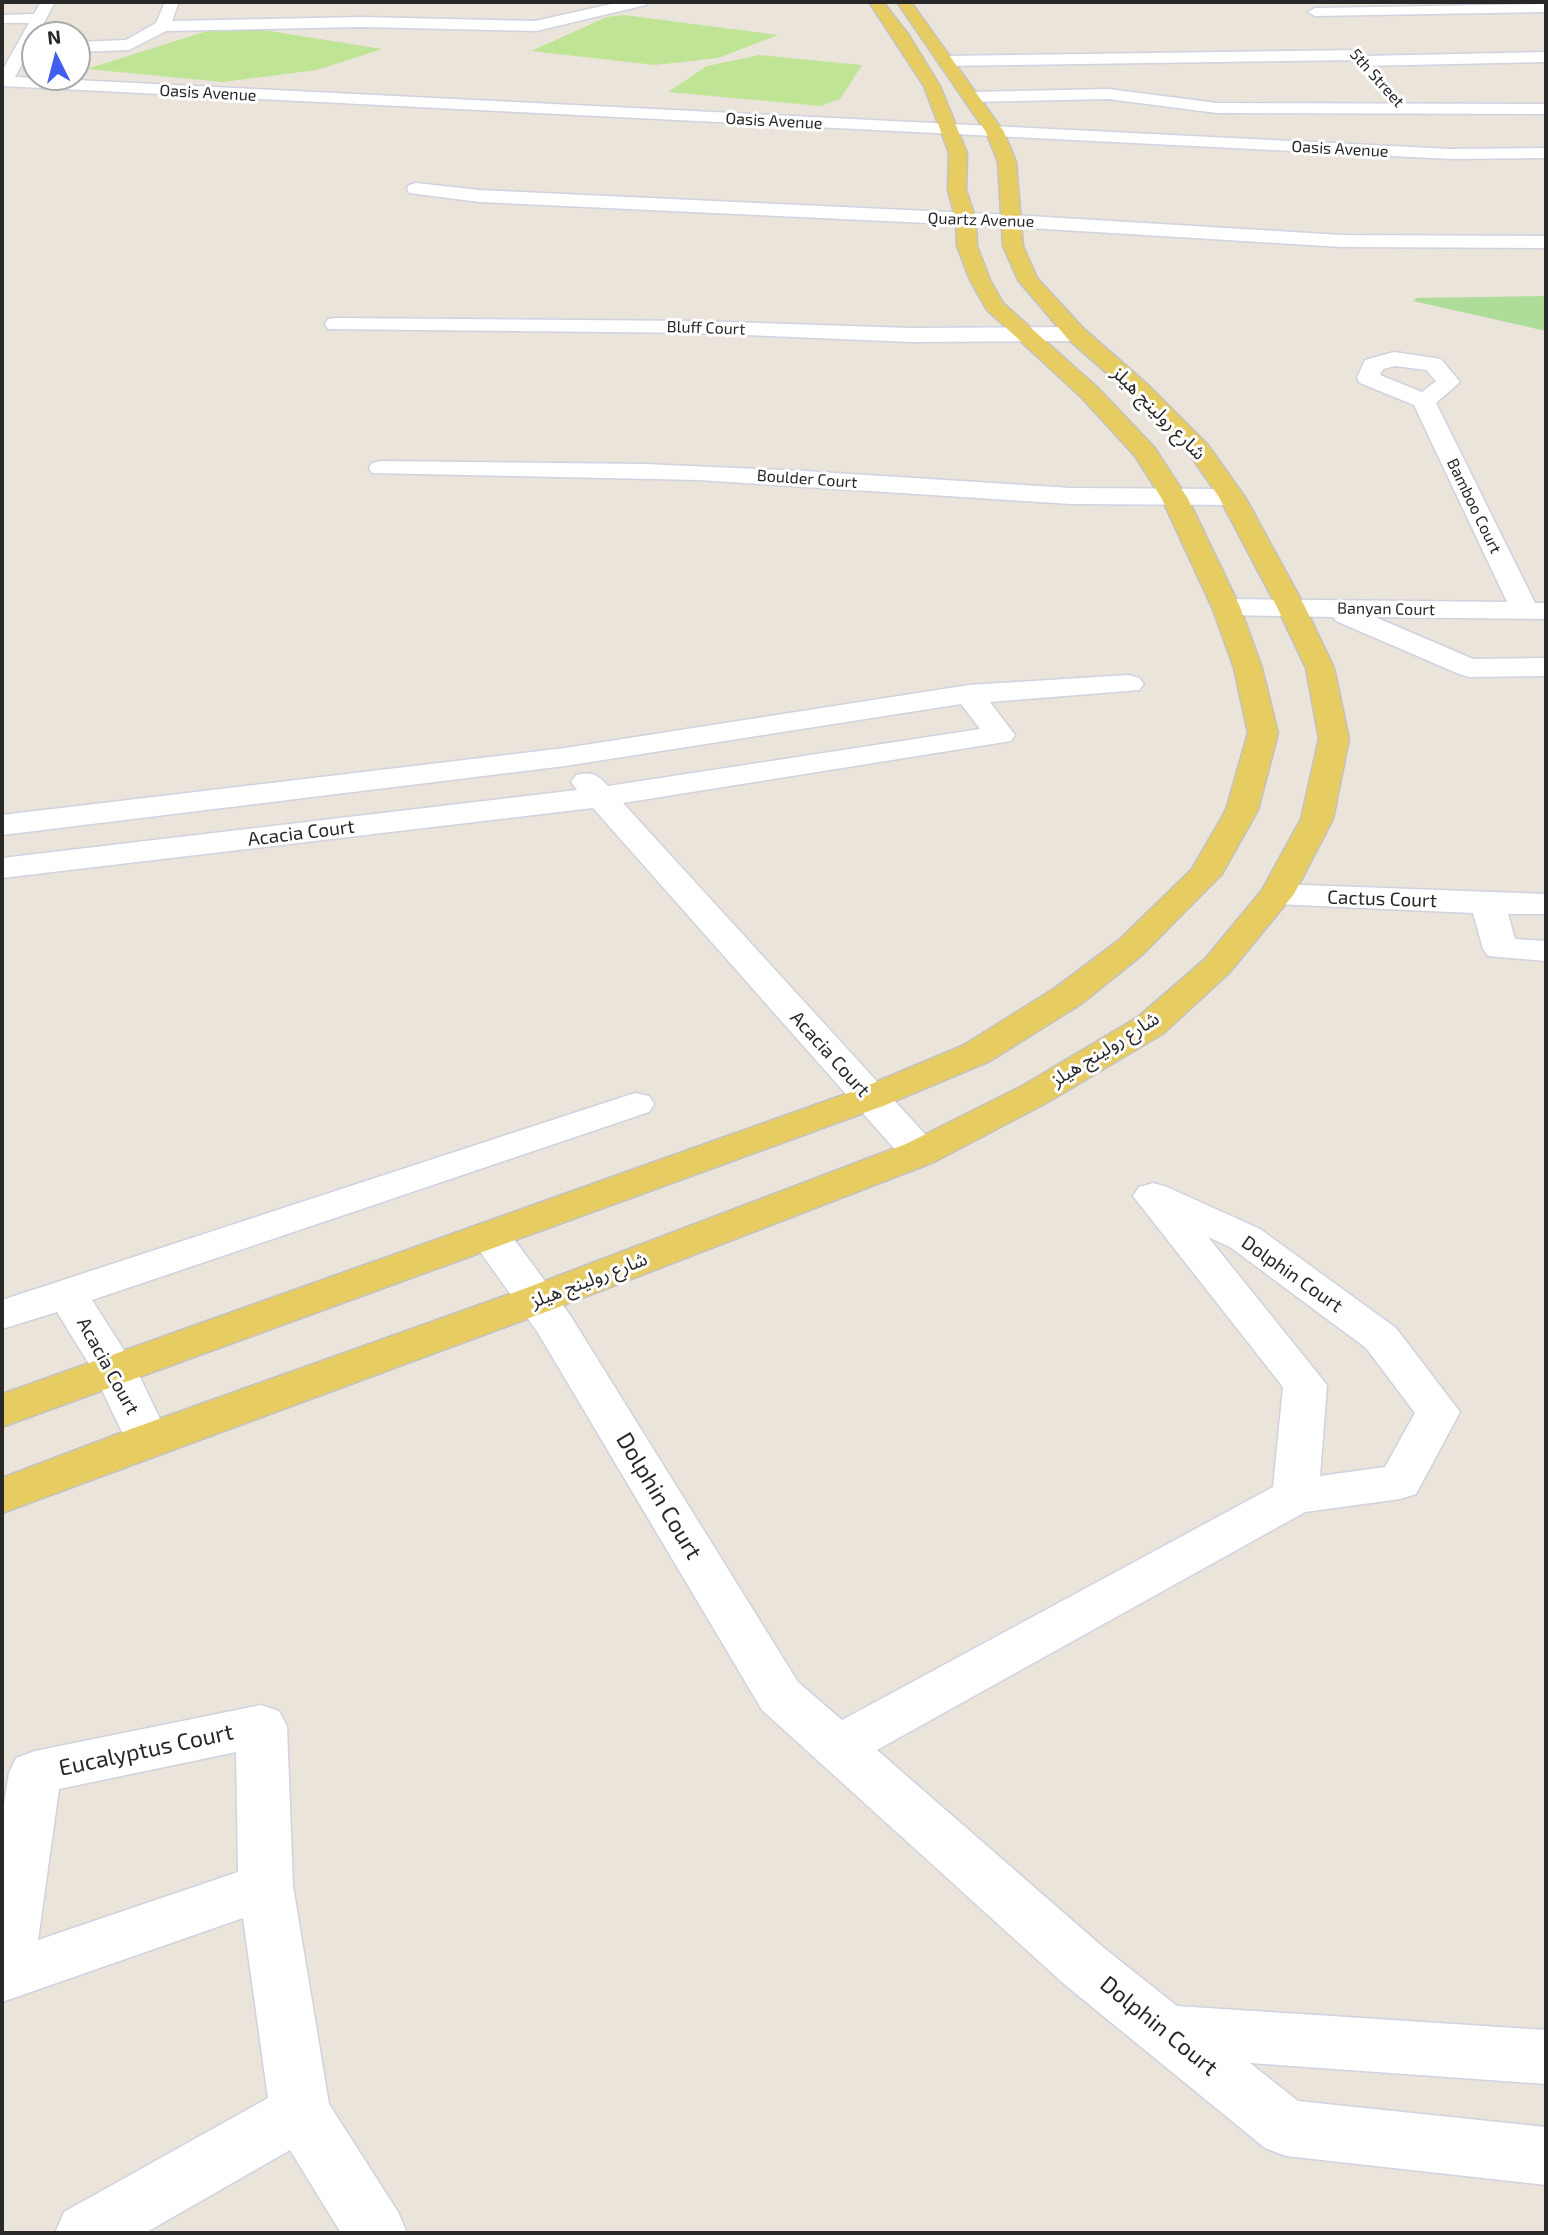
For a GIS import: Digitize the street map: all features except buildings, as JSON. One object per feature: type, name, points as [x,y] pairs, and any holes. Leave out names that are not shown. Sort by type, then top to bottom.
[{"type":"main road","name":"شارع رولينج هيلز","points":[[2,1411],[870,1098],[977,1053],[1068,996],[1131,947],[1205,874],[1242,810],[1263,733],[1248,668],[1226,607],[1175,499],[1145,452],[1090,393],[994,306],[967,246],[966,220],[957,190],[958,153],[932,86],[900,34],[876,2]]},
{"type":"main road","name":"شارع رولينج هيلز","points":[[2,1496],[147,1440],[536,1300],[920,1153],[1035,1094],[1151,1025],[1217,966],[1277,894],[1317,819],[1334,739],[1320,668],[1291,607],[1232,497],[1199,450],[1141,391],[1076,334],[1028,279],[1013,246],[1007,162],[995,132],[904,2]]},
{"type":"street","points":[[38,21],[48,2]]},
{"type":"street","points":[[163,26],[172,2]]},
{"type":"street","points":[[91,46],[129,44],[163,26],[362,22],[536,26],[641,2]]},
{"type":"street","points":[[1309,7],[1546,8]]},
{"type":"street","name":"5th Street","points":[[1309,7],[1374,75]]},
{"type":"street","points":[[2,19],[39,18]]},
{"type":"street","points":[[2,49],[21,49]]},
{"type":"street","points":[[945,61],[1546,57]]},
{"type":"street","points":[[3,81],[21,59]]},
{"type":"street","name":"Oasis Avenue","points":[[3,81],[1451,154],[1546,153]]},
{"type":"street","name":"5th Street","points":[[1388,91],[1451,154]]},
{"type":"street","points":[[971,97],[1108,94],[1217,108],[1546,109]]},
{"type":"street","name":"Quartz Avenue","points":[[416,189],[479,196],[1013,221],[1342,241],[1546,242]]},
{"type":"street","name":"Bluff Court","points":[[336,324],[698,327],[911,335],[1076,334]]},
{"type":"street","name":"Bamboo Court","points":[[1424,401],[1536,611]]},
{"type":"street","name":"Boulder Court","points":[[381,468],[648,470],[997,492],[1175,499],[1232,497]]},
{"type":"street","name":"Banyan Court","points":[[1226,607],[1536,611]]},
{"type":"street","points":[[1328,608],[1469,668],[1546,667]]},
{"type":"street","points":[[2,825],[565,757],[969,694],[1129,684]]},
{"type":"street","name":"Acacia Court","points":[[2,868],[601,797],[1000,735],[969,694]]},
{"type":"street","points":[[845,712],[872,756]]},
{"type":"street","name":"Acacia Court","points":[[565,757],[920,1153]]},
{"type":"street","name":"Cactus Court","points":[[1277,894],[1546,904]]},
{"type":"street","points":[[1488,903],[1500,949],[1546,951]]},
{"type":"street","name":"Acacia Court","points":[[2,1315],[635,1104]]},
{"type":"street","name":"Dolphin Court","points":[[838,1747],[1295,1496],[1400,1482],[1438,1412],[1381,1338],[1245,1238],[1153,1196],[1305,1384],[1295,1496]]},
{"type":"street","name":"Dolphin Court","points":[[491,1236],[555,1325],[780,1696],[1084,1966],[1286,2128],[1546,2156]]},
{"type":"street","name":"Acacia Court","points":[[67,1293],[114,1369],[147,1440]]},
{"type":"street","name":"Eucalyptus Court","points":[[266,1886],[3,1977],[34,1773],[261,1726],[266,1886],[300,2112],[376,2233]]},
{"type":"street","points":[[1165,2031],[1546,2057]]},
{"type":"street","points":[[112,2227],[300,2112]]},
{"type":"green space","points":[[624,15],[778,35],[718,58],[655,65],[531,51],[607,17]]},
{"type":"green space","points":[[245,27],[382,49],[317,70],[223,82],[91,69],[210,30]]},
{"type":"green space","points":[[760,55],[862,65],[840,99],[821,106],[668,92],[707,66]]},
{"type":"green space","points":[[1546,296],[1546,331],[1413,301],[1417,298]]}]
